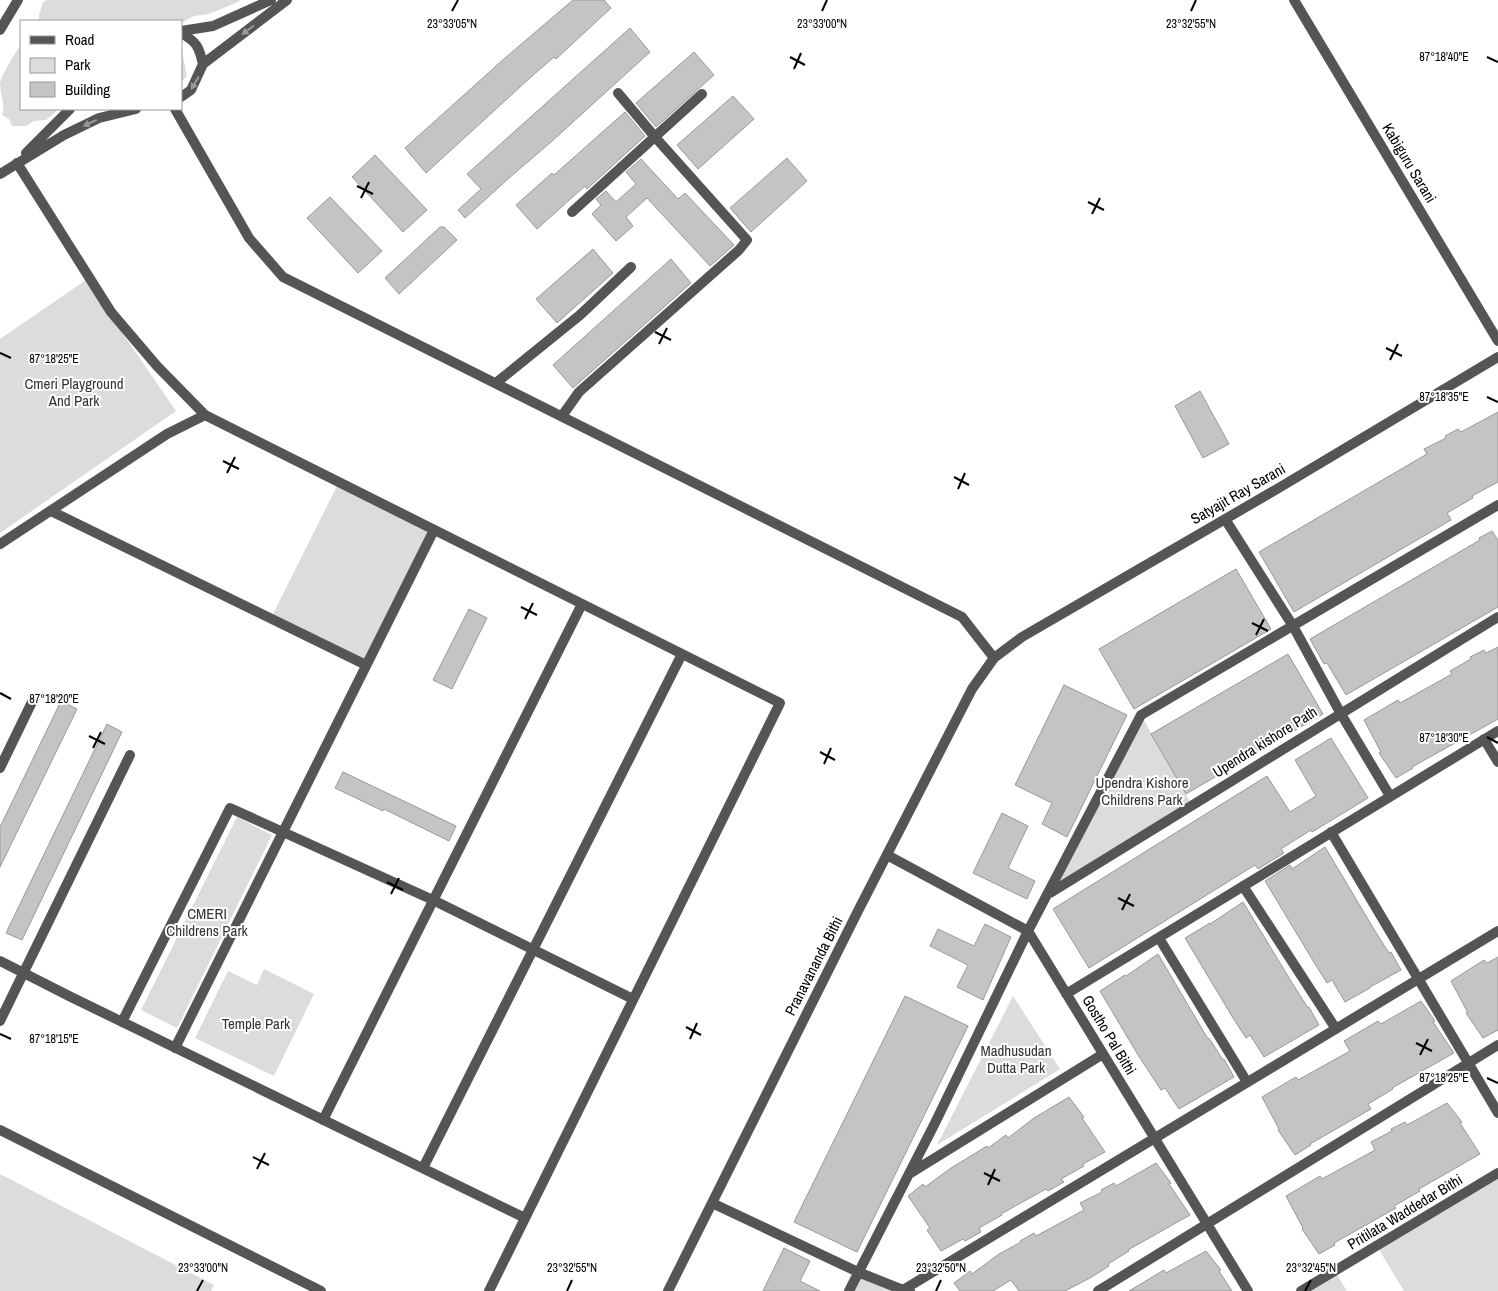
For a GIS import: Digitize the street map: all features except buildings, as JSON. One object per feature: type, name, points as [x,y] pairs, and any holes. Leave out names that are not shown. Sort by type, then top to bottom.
[{"type":"street","points":[[0,30],[18,0]]},
{"type":"street","points":[[182,96],[191,90],[203,64],[287,0]]},
{"type":"street","name":"Kabiguru Sarani","points":[[1294,0],[1498,341]]},
{"type":"street","points":[[182,32],[213,26],[267,1]]},
{"type":"street","points":[[182,33],[192,39],[199,47],[203,64]]},
{"type":"street","points":[[562,416],[579,392],[740,250],[747,240],[618,93]]},
{"type":"street","points":[[572,212],[702,94]]},
{"type":"street","points":[[17,163],[69,110]]},
{"type":"street","points":[[0,174],[64,135],[99,118],[132,110]]},
{"type":"street","points":[[176,110],[248,238],[283,277],[962,617],[994,658]]},
{"type":"street","points":[[17,163],[111,312],[157,366],[205,415],[780,703],[489,1291]]},
{"type":"street","points":[[496,383],[580,315],[631,267]]},
{"type":"street","name":"Satyajit Ray Sarani","points":[[994,658],[1022,637],[1498,357]]},
{"type":"street","points":[[0,544],[167,434],[205,415]]},
{"type":"street","points":[[849,1291],[909,1174],[1028,931],[1141,715],[1498,505]]},
{"type":"street","points":[[51,511],[366,665]]},
{"type":"street","points":[[1225,519],[1293,626],[1341,714],[1390,796]]},
{"type":"street","points":[[175,1048],[434,530]]},
{"type":"street","points":[[323,1120],[582,604]]},
{"type":"street","name":"Upendra kishore Path","points":[[1048,894],[1498,617]]},
{"type":"street","points":[[423,1168],[682,654]]},
{"type":"street","name":"Pranavananda Bithi","points":[[668,1291],[972,689],[994,658]]},
{"type":"street","points":[[0,768],[32,702]]},
{"type":"street","points":[[1066,994],[1498,731]]},
{"type":"street","points":[[1484,739],[1498,762]]},
{"type":"street","points":[[0,1021],[130,754]]},
{"type":"street","points":[[122,1022],[230,808],[433,900],[634,999]]},
{"type":"street","points":[[1331,832],[1498,1113]]},
{"type":"street","points":[[887,855],[1028,931]]},
{"type":"street","points":[[1244,886],[1336,1028]]},
{"type":"street","name":"Gostho Pal Bithi","points":[[1028,931],[1248,1291]]},
{"type":"street","points":[[712,1203],[858,1272],[908,1290],[1154,1138],[1498,931]]},
{"type":"street","points":[[1159,938],[1247,1082]]},
{"type":"street","points":[[0,961],[525,1218]]},
{"type":"street","points":[[1098,1291],[1498,1045]]},
{"type":"street","points":[[909,1174],[1103,1054]]},
{"type":"street","points":[[0,1130],[321,1291]]},
{"type":"street","name":"Pritilata Waddedar Bithi","points":[[1301,1291],[1498,1173]]},
{"type":"green space","points":[[48,0],[240,0],[209,14],[194,16],[182,22],[182,20],[39,20],[43,2]]},
{"type":"green space","points":[[20,46],[20,110],[57,110],[55,113],[46,120],[34,121],[26,126],[12,126],[9,119],[2,115],[0,83],[6,68]]},
{"type":"green space","points":[[182,52],[187,76],[182,81]]},
{"type":"green space","name":"Cmeri Playground And Park","points":[[86,280],[176,411],[0,533],[0,339]]},
{"type":"green space","points":[[337,486],[434,530],[366,665],[273,614]]},
{"type":"green space","name":"Upendra Kishore Childrens Park","points":[[1141,715],[1192,805],[1058,883]]},
{"type":"green space","name":"CMERI Childrens Park","points":[[237,817],[272,835],[177,1028],[141,1010]]},
{"type":"green space","name":"Temple Park","points":[[264,969],[314,994],[274,1076],[195,1038],[228,971],[257,985]]},
{"type":"green space","name":"Madhusudan Dutta Park","points":[[1013,996],[1060,1069],[937,1145]]},
{"type":"green space","points":[[1498,1173],[1498,1291],[1404,1291],[1378,1248]]},
{"type":"green space","points":[[0,1174],[214,1285],[211,1291],[0,1291]]},
{"type":"green space","points":[[1336,1273],[1347,1291],[1306,1291]]},
{"type":"green space","points":[[862,1274],[917,1291],[853,1291]]}]
